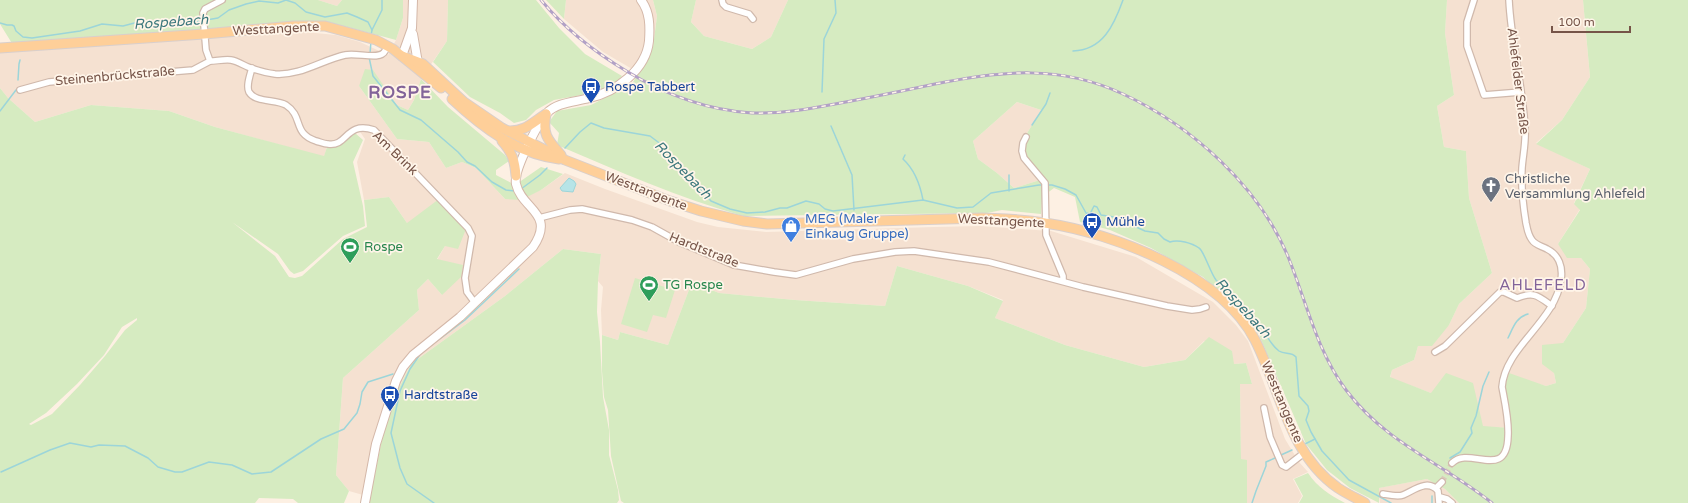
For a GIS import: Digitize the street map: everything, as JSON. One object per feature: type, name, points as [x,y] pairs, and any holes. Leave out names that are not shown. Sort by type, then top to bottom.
[{"type":"main road","name":"Westtangente","points":[[0,48],[204,30],[325,26],[376,40],[393,49],[441,88],[476,120],[499,136],[670,201],[701,211],[743,221],[768,224],[982,218],[1016,219],[1046,223],[1089,232],[1117,241],[1153,256],[1200,282],[1216,294],[1244,323],[1255,339],[1290,429],[1304,453],[1337,488],[1365,503]]},
{"type":"main road","name":"Westtangente","points":[[402,56],[426,66],[469,105],[528,146]]},
{"type":"main road","points":[[507,131],[524,129],[546,114]]},
{"type":"main road","points":[[546,114],[544,126],[547,139],[565,160]]},
{"type":"main road","points":[[499,136],[512,155],[516,165],[516,176]]},
{"type":"street","points":[[210,61],[203,17],[205,9],[222,0]]},
{"type":"street","points":[[413,0],[412,28],[418,63]]},
{"type":"street","points":[[365,503],[376,444],[396,381],[403,367],[412,355],[460,317],[533,248],[541,232],[539,218],[519,191],[516,176],[528,146],[535,130],[551,109],[560,105],[591,98],[608,92],[625,82],[635,71],[649,44],[650,28],[648,12],[641,0]]},
{"type":"street","points":[[722,0],[722,4],[726,7],[749,14],[753,18]]},
{"type":"street","points":[[1474,0],[1467,22],[1467,46],[1484,95],[1521,92]]},
{"type":"street","name":"Ahlefelder Straße","points":[[1452,463],[1455,460],[1464,457],[1489,461],[1497,460],[1503,455],[1506,449],[1508,437],[1502,387],[1503,379],[1519,349],[1552,306],[1561,280],[1560,262],[1556,256],[1549,249],[1532,241],[1529,235],[1522,184],[1525,139],[1521,92],[1512,40],[1509,0]]},
{"type":"street","points":[[402,56],[412,28]]},
{"type":"street","name":"Steinenbrückstraße","points":[[20,90],[48,82],[193,70],[210,61],[231,60],[274,74],[288,74],[337,57],[352,54],[379,56],[384,54],[386,51]]},
{"type":"street","name":"Am Brink","points":[[252,68],[248,88],[250,93],[255,97],[284,104],[291,109],[296,116],[301,131],[307,138],[328,144],[338,143],[356,128],[364,127],[374,130],[444,202],[468,228],[472,236],[465,278],[467,292],[475,303]]},
{"type":"street","points":[[1026,137],[1022,147],[1024,158],[1045,186],[1046,235],[1063,276],[1063,281],[1167,306],[1192,310],[1206,307]]},
{"type":"street","name":"Hardtstraße","points":[[539,218],[570,210],[582,209],[632,220],[652,227],[679,242],[734,265],[796,274],[808,272],[828,265],[895,252],[914,251],[989,262],[1063,281]]},
{"type":"street","points":[[1435,352],[1445,346],[1500,292],[1504,292],[1517,298],[1527,294],[1534,294],[1552,306]]},
{"type":"street","points":[[1264,408],[1270,437],[1282,464],[1286,466],[1304,453]]},
{"type":"street","points":[[1436,488],[1442,482]]},
{"type":"street","points":[[1383,494],[1401,496],[1413,489],[1427,485],[1436,488]]},
{"type":"street","points":[[1436,488],[1440,500],[1447,499],[1452,503]]},
{"type":"shaded area","points":[[318,0],[342,0],[337,6]]},
{"type":"shaded area","points":[[403,0],[448,0],[447,41],[421,79],[414,100],[408,110],[397,105],[372,70],[359,86],[397,139],[429,142],[446,168],[462,162],[476,168],[505,199],[541,190],[565,173],[697,222],[718,227],[766,232],[980,226],[1051,231],[1136,257],[1213,302],[1236,325],[1248,341],[1285,439],[1299,462],[1308,472],[1293,479],[1302,496],[1298,503],[1247,503],[1247,460],[1241,460],[1240,384],[1252,384],[1246,363],[1234,364],[1204,341],[1185,360],[1144,367],[1065,345],[995,318],[1003,300],[968,286],[897,266],[885,306],[719,293],[692,282],[668,345],[620,332],[618,340],[602,335],[601,310],[603,287],[598,281],[601,254],[563,249],[505,296],[411,364],[398,390],[391,389],[363,495],[349,491],[336,475],[343,378],[419,310],[417,290],[428,279],[442,295],[437,260],[445,246],[407,223],[389,197],[364,200],[357,162],[365,139],[356,126],[337,142],[328,143],[324,157],[215,127],[169,111],[91,105],[35,122],[8,98],[0,88],[0,51],[175,38],[305,32],[336,35],[360,42],[388,55],[396,40],[403,18]]},
{"type":"shaded area","points":[[566,0],[653,0],[657,16],[653,47],[639,73],[603,52],[564,19]]},
{"type":"shaded area","points":[[696,0],[788,0],[771,37],[752,49],[704,36],[691,22]]},
{"type":"shaded area","points":[[1447,0],[1583,0],[1590,77],[1562,120],[1536,143],[1590,169],[1574,203],[1580,209],[1558,244],[1581,258],[1590,269],[1586,308],[1563,343],[1554,373],[1556,383],[1546,386],[1532,382],[1511,428],[1483,427],[1431,393],[1390,378],[1392,370],[1414,360],[1418,346],[1449,325],[1459,304],[1492,273],[1469,198],[1466,151],[1444,147],[1437,106],[1454,95],[1445,33]]},
{"type":"shaded area","points":[[1017,102],[1041,110],[1023,140],[1040,180],[1014,188],[978,159],[973,141]]},
{"type":"shaded area","points":[[1427,479],[1445,489],[1459,503],[1380,503],[1378,488]]},
{"type":"green space","points":[[0,0],[318,0],[337,6],[342,0],[403,0],[403,18],[396,40],[325,21],[294,21],[205,32],[13,45],[0,24]]},
{"type":"green space","points":[[448,0],[536,0],[559,28],[585,54],[622,76],[616,83],[598,92],[554,100],[536,110],[526,120],[514,123],[500,113],[470,97],[433,62],[447,41]]},
{"type":"green space","points":[[546,0],[566,0],[564,19]]},
{"type":"green space","points":[[653,0],[696,0],[691,22],[704,36],[752,49],[771,37],[788,0],[1447,0],[1445,33],[1454,95],[1437,106],[1444,147],[1466,151],[1469,198],[1492,273],[1459,304],[1449,325],[1432,346],[1418,346],[1414,360],[1392,370],[1390,377],[1431,393],[1446,373],[1473,383],[1483,426],[1510,428],[1504,390],[1509,373],[1546,386],[1556,383],[1554,373],[1542,364],[1542,345],[1563,343],[1586,308],[1590,269],[1581,258],[1567,258],[1558,244],[1580,210],[1574,204],[1590,169],[1536,144],[1562,120],[1590,77],[1583,0],[1688,0],[1688,503],[1459,503],[1445,489],[1427,479],[1379,488],[1379,503],[1350,488],[1327,470],[1306,444],[1259,335],[1237,309],[1203,277],[1151,248],[1110,230],[1080,222],[1075,197],[1054,188],[1042,197],[1041,214],[1002,210],[987,213],[743,216],[672,192],[557,145],[559,133],[549,122],[557,111],[591,105],[632,84],[653,47],[657,16]],"holes":[[[1017,102],[1041,110],[1023,140],[1026,161],[1040,180],[1014,188],[978,159],[973,141]]]},
{"type":"green space","points":[[365,69],[373,70],[397,105],[408,110],[414,100],[421,79],[448,107],[505,155],[509,161],[496,170],[496,175],[515,185],[541,167],[563,174],[541,190],[521,200],[505,199],[476,168],[462,162],[446,168],[429,142],[397,139],[359,86]]},
{"type":"green space","points":[[0,88],[8,98],[35,122],[91,105],[169,111],[215,127],[324,156],[327,147],[340,145],[355,133],[363,140],[353,162],[363,206],[365,226],[343,236],[303,271],[294,274],[290,271],[278,254],[232,222],[275,256],[289,277],[295,278],[302,276],[343,239],[367,227],[364,200],[389,197],[407,223],[439,199],[466,229],[458,249],[445,246],[437,259],[463,265],[461,277],[442,295],[428,279],[417,290],[419,310],[343,378],[336,475],[349,491],[344,503],[298,503],[293,499],[259,498],[255,503],[0,503]],"holes":[[[137,318],[137,320],[125,330],[80,385],[52,414],[31,425],[29,424],[46,413],[77,384],[104,355],[122,327]]]},
{"type":"green space","points":[[563,249],[601,254],[597,312],[603,397],[609,430],[609,455],[618,490],[619,500],[617,503],[369,503],[382,439],[398,390],[411,364],[505,296]]},
{"type":"green space","points":[[897,266],[968,286],[1003,301],[995,318],[1065,345],[1144,367],[1185,360],[1209,337],[1232,351],[1234,364],[1246,363],[1252,384],[1240,384],[1241,459],[1247,460],[1247,503],[624,503],[621,501],[611,456],[608,410],[604,397],[602,335],[618,340],[620,332],[668,345],[692,282],[719,293],[885,306]]},
{"type":"green space","name":"TG Rospe","points":[[635,278],[675,290],[666,318],[653,315],[647,332],[621,324]]},
{"type":"green space","points":[[1308,473],[1324,490],[1345,503],[1299,503],[1303,496],[1294,479]]},
{"type":"water","points":[[569,178],[576,184],[573,192],[562,191],[560,188]]},
{"type":"waterway","name":"Rospebach","points":[[206,20],[218,18],[229,10],[246,4],[259,1],[278,3],[286,0],[295,3],[306,12],[325,17],[347,13],[357,17],[368,22],[372,30],[371,36]]},
{"type":"waterway","points":[[372,30],[382,10],[382,0]]},
{"type":"waterway","points":[[822,92],[824,39],[836,13],[835,0]]},
{"type":"waterway","points":[[1073,51],[1083,50],[1100,41],[1111,27],[1123,0]]},
{"type":"waterway","name":"Rospebach","points":[[0,23],[12,25],[23,37],[32,38],[80,31],[102,24],[123,26],[142,21],[184,23],[202,21]]},
{"type":"waterway","name":"Rospebach","points":[[370,54],[371,41]]},
{"type":"waterway","name":"Rospebach","points":[[369,57],[373,76],[400,110],[421,120],[458,152],[467,162],[475,166],[492,182],[506,190],[515,191]]},
{"type":"waterway","points":[[18,80],[20,60]]},
{"type":"waterway","points":[[0,111],[16,90]]},
{"type":"waterway","points":[[1032,125],[1046,104],[1050,93]]},
{"type":"waterway","name":"Rospebach","points":[[565,148],[591,123],[604,128],[650,136],[662,145],[711,201],[730,209],[747,213],[765,212],[780,208],[787,208],[806,201],[819,204],[825,209],[833,211],[923,200],[957,208],[973,207],[991,193],[1039,185],[1052,185],[1065,189],[1076,195],[1086,213],[1090,214],[1094,206],[1097,207],[1101,215],[1114,217],[1145,231],[1158,233],[1170,242],[1185,242],[1199,248],[1216,280],[1256,319],[1275,348],[1281,352],[1292,354],[1296,357],[1299,396],[1308,406],[1309,411],[1306,420],[1322,451],[1349,480],[1391,503]]},
{"type":"waterway","points":[[831,126],[852,175],[854,210]]},
{"type":"waterway","points":[[905,155],[903,159],[911,168],[916,178],[923,200]]},
{"type":"waterway","name":"Rospebach","points":[[521,189],[547,168]]},
{"type":"waterway","points":[[1009,175],[1009,191]]},
{"type":"waterway","points":[[434,503],[407,484],[400,468],[391,433],[400,391],[410,369],[421,353],[465,320],[519,269]]},
{"type":"waterway","points":[[1508,338],[1518,320],[1524,315],[1528,314]]},
{"type":"waterway","points":[[1450,458],[1460,452],[1472,433],[1471,428],[1476,416],[1483,386],[1489,372]]},
{"type":"waterway","points":[[1,472],[50,450],[70,443],[91,447],[99,445],[125,446],[148,458],[158,467],[175,472],[182,472],[209,462],[232,465],[252,474],[271,472],[321,439],[344,429],[357,413],[362,392],[368,382],[393,374]]},
{"type":"waterway","points":[[1305,444],[1315,439]]},
{"type":"waterway","points":[[1281,455],[1292,450]]},
{"type":"waterway","points":[[1252,503],[1266,466],[1266,462],[1275,458]]},
{"type":"waterway","points":[[1432,496],[1432,503]]},
{"type":"tunnel","points":[[1442,482],[1452,463]]},
{"type":"railway","points":[[541,0],[571,31],[604,57],[628,72],[657,88],[687,100],[719,109],[752,113],[794,111],[847,102],[959,79],[1030,73],[1053,74],[1099,84],[1149,107],[1198,141],[1221,162],[1261,207],[1289,259],[1313,327],[1327,359],[1346,390],[1362,409],[1397,439],[1492,503]]},
{"type":"place","name":"Rospe Tabbert","points":[[591,104]]},
{"type":"place","name":"Christliche Versammlung Ahlefeld","points":[[1491,203]]},
{"type":"place","name":"Mühle","points":[[1092,239]]},
{"type":"place","name":"MEG (Maler Einkaug Gruppe)","points":[[791,243]]},
{"type":"place","name":"Rospe","points":[[350,264]]},
{"type":"place","name":"TG Rospe","points":[[649,302]]},
{"type":"place","name":"Hardtstraße","points":[[390,412]]},
{"type":"district","name":"ROSPE","points":[[400,92]]},
{"type":"district","name":"AHLEFELD","points":[[1543,285]]}]
